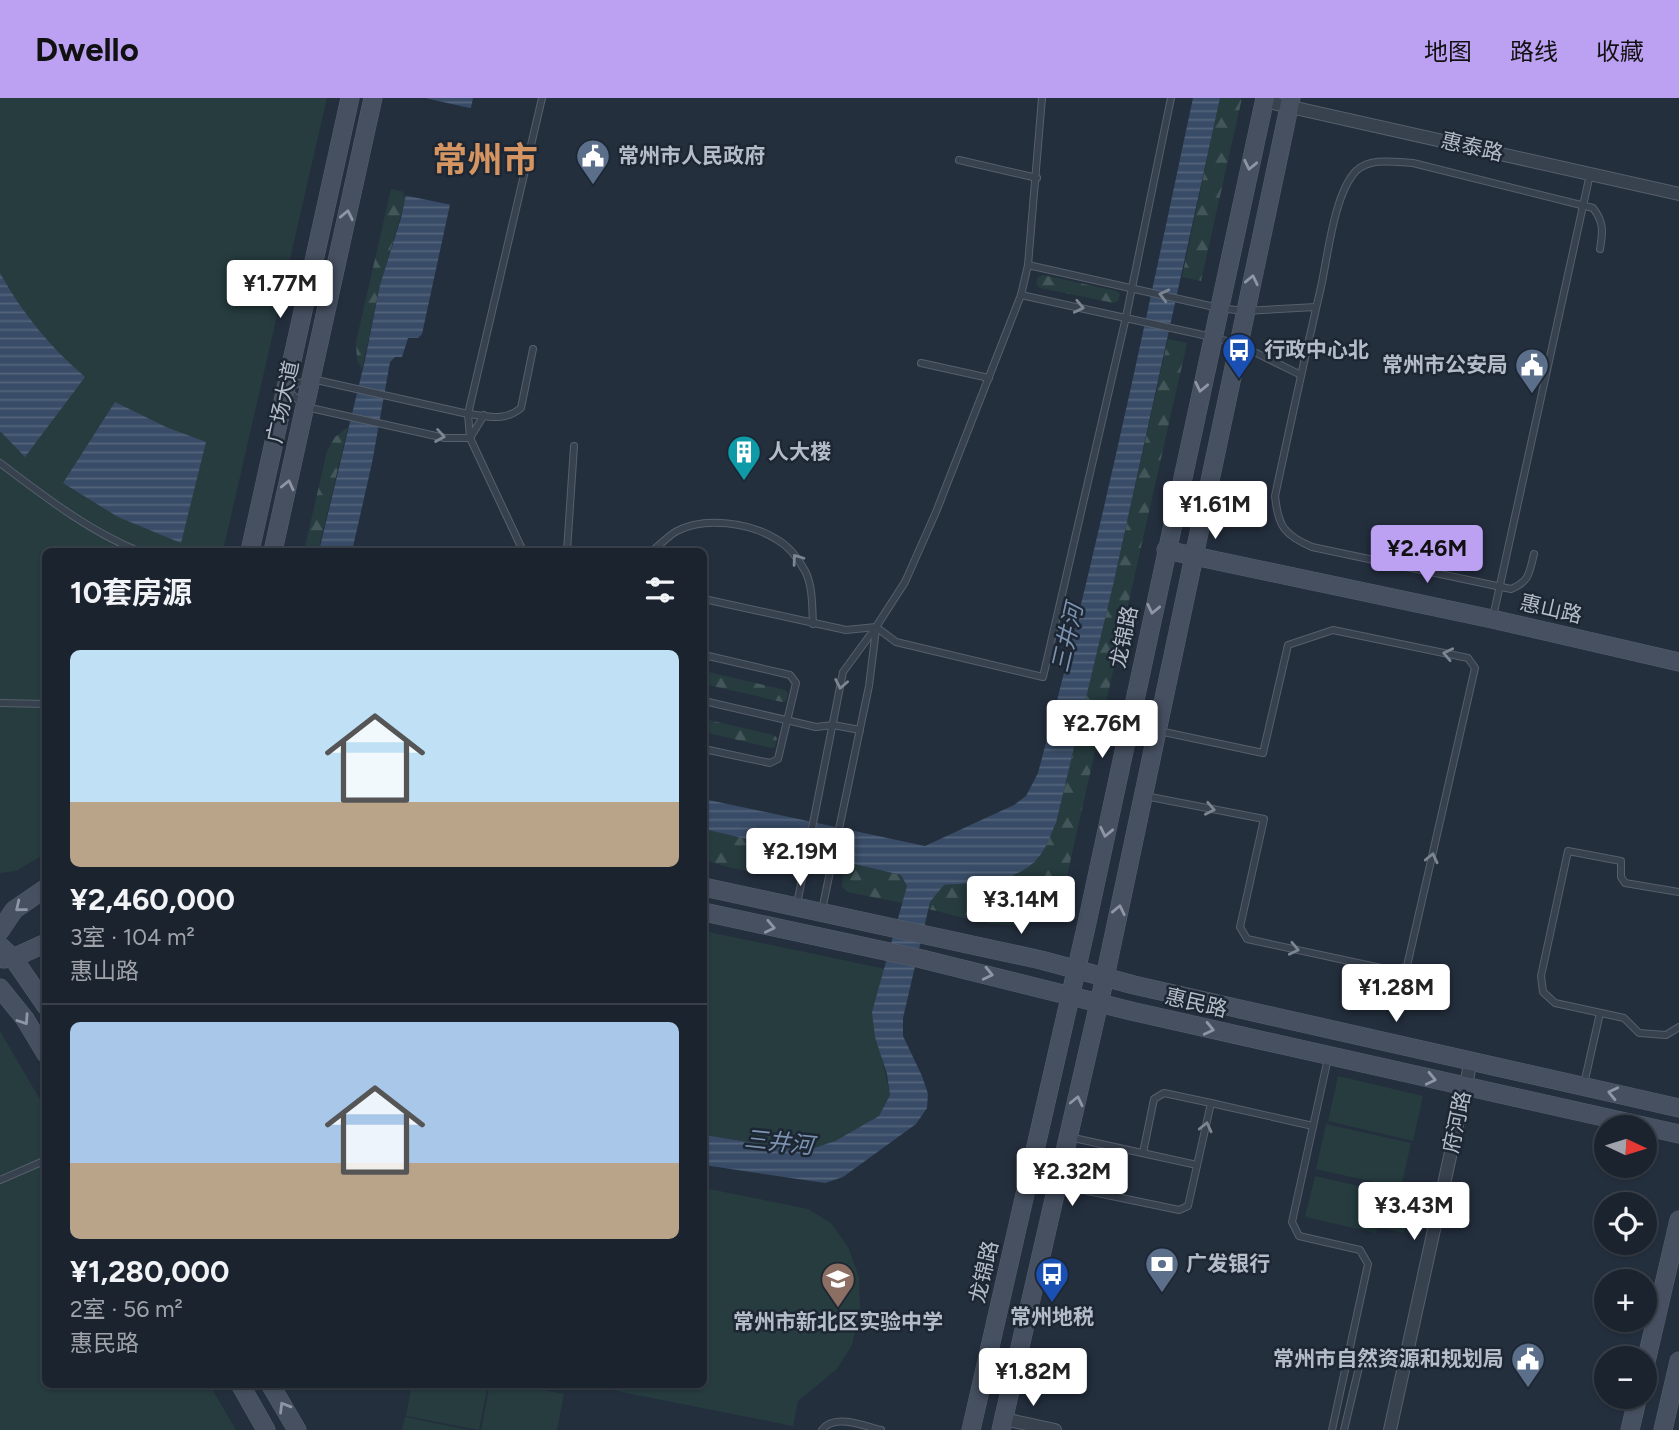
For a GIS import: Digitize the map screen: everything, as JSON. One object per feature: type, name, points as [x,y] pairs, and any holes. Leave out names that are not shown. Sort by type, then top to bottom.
[{"type":"street","name":"广场大道","points":[[251,548],[350,98]]},
{"type":"street","name":"广场大道","points":[[274,548],[373,98]]},
{"type":"street","name":"惠泰路","points":[[1265,99],[1290,102],[1679,194]]},
{"type":"street","name":"龙锦路","points":[[971,1430],[1076,969],[1265,99]]},
{"type":"street","points":[[1055,1430],[1002,1424],[1105,977],[1290,102]]},
{"type":"street","name":"惠山路","points":[[1166,550],[1492,619],[1679,662]]},
{"type":"street","name":"惠民路","points":[[707,888],[928,935],[1679,1108]]},
{"type":"street","points":[[0,931],[14,910],[42,891]]},
{"type":"street","name":"惠民路","points":[[707,913],[922,959],[1328,1056],[1679,1134]]},
{"type":"street","points":[[42,944],[4,954],[42,1001]]},
{"type":"street","points":[[0,988],[25,1019],[42,1047]]},
{"type":"street","name":"府河路","points":[[1390,1430],[1471,1061]]},
{"type":"street","points":[[1650,1346],[1679,1220]]},
{"type":"street","points":[[1663,1430],[1679,1361]]},
{"type":"street","points":[[242,1388],[265,1430]]},
{"type":"street","points":[[272,1388],[297,1430]]},
{"type":"street","points":[[1630,1430],[1635,1409]]},
{"type":"lane","points":[[522,548],[470,438],[468,414],[542,98]]},
{"type":"lane","points":[[796,907],[843,672],[905,582],[936,512],[1021,295],[1028,265],[1042,98]]},
{"type":"lane","points":[[707,599],[846,630],[876,627],[896,642],[1043,677],[1126,317],[1171,98]]},
{"type":"lane","points":[[960,160],[1037,178]]},
{"type":"lane","points":[[1534,554],[1529,574],[1522,584],[1511,589],[1312,547],[1294,540],[1283,529],[1276,512],[1275,496],[1301,375],[1341,196],[1358,168],[1371,163],[1390,161],[1413,163],[1593,208],[1600,217],[1603,230],[1600,249]]},
{"type":"lane","points":[[1492,619],[1590,174]]},
{"type":"lane","points":[[1028,265],[1219,308],[1245,311],[1316,307]]},
{"type":"lane","points":[[1021,295],[1137,319],[1238,344],[1301,375]]},
{"type":"lane","points":[[470,438],[445,438],[306,407],[285,388],[312,379],[468,414],[499,418],[512,416],[521,408],[533,349]]},
{"type":"lane","points":[[921,363],[989,378]]},
{"type":"lane","points":[[470,438],[484,415]]},
{"type":"lane","points":[[567,548],[574,446]]},
{"type":"lane","points":[[0,463],[60,508],[131,548]]},
{"type":"lane","points":[[656,548],[677,531],[700,523],[718,522],[761,532],[778,539],[793,552],[807,573],[813,624]]},
{"type":"lane","points":[[822,913],[869,686],[876,627]]},
{"type":"lane","points":[[1143,795],[1264,819],[1240,927],[1247,939],[1395,971],[1407,966],[1475,668],[1468,658],[1333,630],[1287,645],[1263,752],[1156,730]]},
{"type":"lane","points":[[707,656],[790,675],[796,683],[778,759],[770,763],[707,749]]},
{"type":"lane","points":[[707,702],[816,727],[833,725],[860,730]]},
{"type":"lane","points":[[0,703],[42,704]]},
{"type":"lane","points":[[1679,892],[1625,883],[1621,877],[1621,861],[1568,851],[1541,976],[1544,992],[1555,1003],[1624,1018],[1639,1033],[1665,1035],[1679,1027]]},
{"type":"lane","points":[[1584,1086],[1600,1013]]},
{"type":"lane","points":[[1328,1056],[1292,1222],[1299,1236],[1360,1250],[1368,1264],[1332,1430]]},
{"type":"lane","points":[[1143,1153],[1154,1098],[1164,1093],[1313,1126]]},
{"type":"lane","points":[[1057,1185],[1179,1210],[1188,1206],[1211,1103]]},
{"type":"lane","points":[[1068,1137],[1198,1164]]},
{"type":"lane","points":[[0,1180],[42,1162]]},
{"type":"lane","points":[[1345,1430],[1359,1367]]},
{"type":"lane","points":[[822,1430],[826,1424],[839,1420],[881,1430]]},
{"type":"green space","points":[[0,98],[327,98],[224,548],[42,548],[42,856],[16,871],[0,873]]},
{"type":"green space","points":[[1220,98],[1242,98],[1201,281],[1182,277]]},
{"type":"green space","points":[[391,189],[404,192],[406,198],[380,285],[362,369],[357,361],[356,342]]},
{"type":"green space","points":[[1043,275],[1116,291],[1120,294],[1118,301],[1114,303],[1040,288],[1036,284],[1038,277]]},
{"type":"green space","points":[[1168,339],[1187,343],[1062,898],[1048,916],[1022,925],[989,923],[928,909],[930,902],[944,885],[1006,879],[1043,852],[1056,823]]},
{"type":"green space","points":[[348,427],[319,548],[305,548],[327,451],[335,437]]},
{"type":"green space","points":[[707,672],[785,690],[788,693],[786,701],[707,685]]},
{"type":"green space","points":[[707,720],[774,735],[777,738],[775,747],[707,733]]},
{"type":"green space","points":[[707,830],[787,848],[780,865],[772,872],[758,873],[707,861]]},
{"type":"green space","points":[[844,862],[901,875],[907,886],[903,903],[847,892],[842,886]]},
{"type":"green space","points":[[707,932],[886,969],[872,1012],[890,1095],[879,1116],[835,1141],[805,1151],[707,1135]]},
{"type":"green space","points":[[0,1031],[42,1103],[42,1388],[211,1388],[236,1430],[0,1430]]},
{"type":"green space","points":[[1338,1076],[1423,1096],[1413,1141],[1328,1121]]},
{"type":"green space","points":[[1326,1124],[1411,1143],[1401,1188],[1316,1169]]},
{"type":"green space","points":[[1315,1176],[1385,1192],[1376,1233],[1305,1217]]},
{"type":"green space","points":[[1391,1188],[1412,1192],[1404,1233],[1382,1228]]},
{"type":"green space","points":[[707,1189],[808,1209],[831,1223],[848,1247],[859,1277],[860,1308],[852,1345],[837,1369],[798,1401],[793,1426],[601,1388],[707,1388]]},
{"type":"green space","points":[[411,1388],[487,1388],[479,1430],[406,1416]]},
{"type":"green space","points":[[489,1388],[534,1388],[564,1394],[557,1430],[481,1430]]},
{"type":"green space","points":[[405,1417],[468,1430],[402,1430]]},
{"type":"water","points":[[427,98],[473,98],[422,334],[418,338],[408,338],[402,357],[395,357],[390,362],[372,463],[353,548],[320,548],[365,360],[380,285],[401,218]]},
{"type":"water","points":[[1193,98],[1220,98],[1114,581],[1056,823],[1041,854],[1021,872],[997,880],[944,885],[930,902],[903,1018],[903,1036],[928,1094],[927,1108],[916,1124],[843,1177],[825,1183],[707,1165],[707,1135],[805,1151],[835,1141],[879,1116],[890,1095],[887,1074],[875,1037],[872,1012],[907,886],[901,875],[707,830],[707,800],[925,846],[1014,805],[1026,796],[1038,773],[1060,689],[1120,437]]},
{"type":"water","points":[[0,273],[38,329],[85,377],[25,457],[0,431]]},
{"type":"water","points":[[115,402],[166,427],[206,442],[181,543],[118,517],[63,483]]},
{"type":"pier","points":[[425,98],[474,109],[452,205],[403,195]]},
{"type":"place","name":"常州市人民政府","points":[[593,186]]},
{"type":"place","name":"行政中心北","points":[[1239,380]]},
{"type":"place","name":"常州市公安局","points":[[1532,395]]},
{"type":"place","name":"人大楼","points":[[744,482]]},
{"type":"place","name":"广发银行","points":[[1162,1294]]},
{"type":"place","name":"常州地税","points":[[1052,1304]]},
{"type":"place","name":"常州市新北区实验中学","points":[[838,1309]]},
{"type":"place","name":"常州市自然资源和规划局","points":[[1528,1389]]},
{"type":"district","name":"常州市","points":[[485,160]]},
{"type":"water label","name":"三井河","points":[[1067,638]]},
{"type":"water label","name":"三井河","points":[[779,1142]]}]
